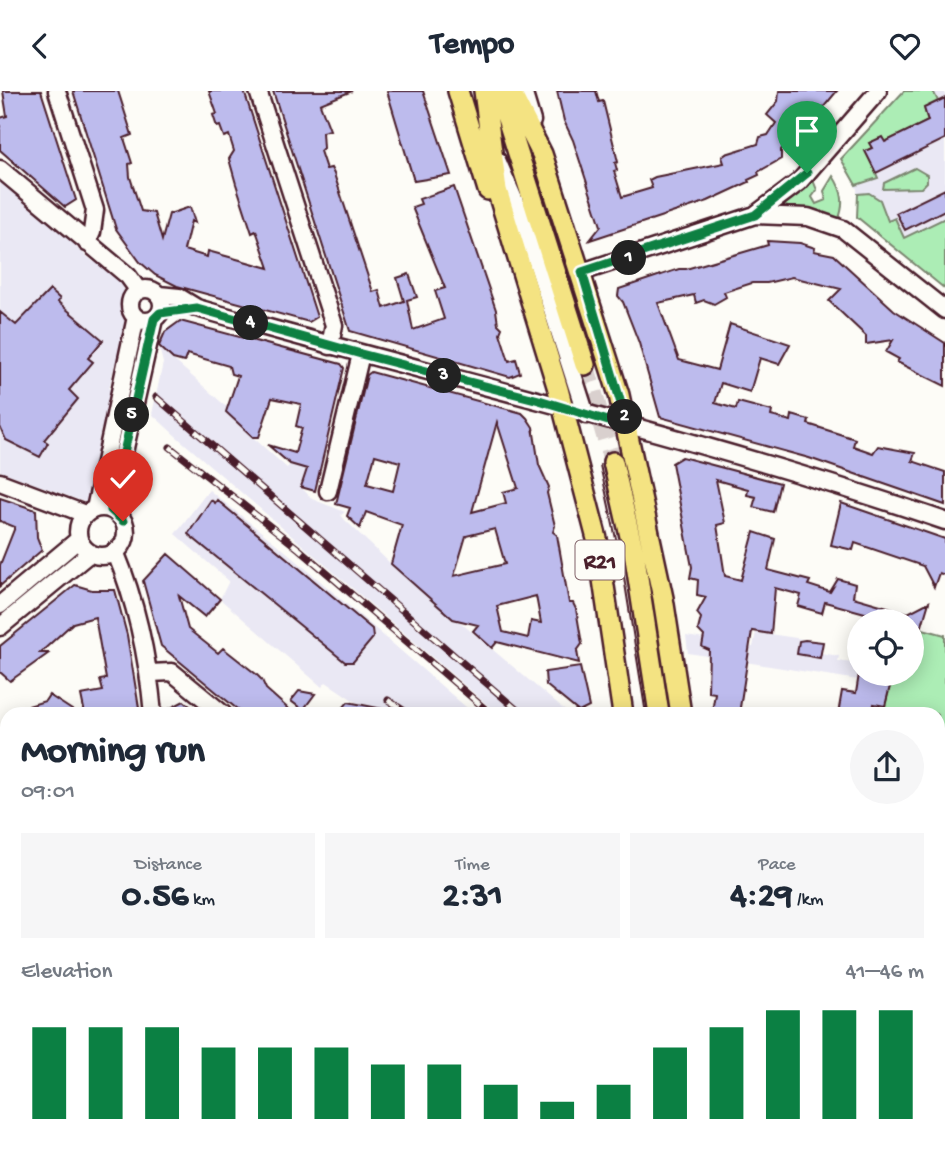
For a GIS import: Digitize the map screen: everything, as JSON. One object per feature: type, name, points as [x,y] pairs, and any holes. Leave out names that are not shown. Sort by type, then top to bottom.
[{"type":"main road","points":[[458,91],[487,186],[511,246]]},
{"type":"main road","name":"R21","points":[[484,91],[497,190],[511,246],[564,408],[597,539],[621,707]]},
{"type":"main road","points":[[498,91],[585,365]]},
{"type":"main road","points":[[510,91],[542,153],[582,272],[628,427],[663,598],[680,707]]},
{"type":"main road","name":"R21","points":[[613,462],[640,585],[658,707]]},
{"type":"street","points":[[57,91],[95,210],[92,232],[87,243]]},
{"type":"street","points":[[258,91],[335,330],[330,346]]},
{"type":"street","points":[[523,91],[542,153]]},
{"type":"street","points":[[582,272],[781,207],[878,91]]},
{"type":"street","points":[[492,148],[525,225],[586,415]]},
{"type":"street","points":[[0,169],[128,277],[139,291]]},
{"type":"street","points":[[781,207],[843,229],[945,310]]},
{"type":"street","points":[[97,511],[108,441],[136,317],[131,300],[139,291],[148,289],[159,295],[179,297],[197,308],[330,346],[839,485],[945,521]]},
{"type":"street","points":[[0,482],[97,511],[121,518],[125,531],[122,544],[116,551],[103,556],[90,553],[79,539],[79,523],[97,511],[123,458],[162,304],[159,295]]},
{"type":"street","points":[[136,317],[197,308]]},
{"type":"street","points":[[328,491],[361,354]]},
{"type":"street","points":[[108,441],[123,458]]},
{"type":"street","points":[[0,605],[79,539]]},
{"type":"street","points":[[116,551],[134,601],[150,673],[152,707]]},
{"type":"street","points":[[0,627],[90,553]]},
{"type":"street","points":[[150,673],[172,672],[214,707]]},
{"type":"shaded area","points":[[904,91],[945,91],[945,289],[857,217],[857,189],[841,159]]},
{"type":"shaded area","points":[[0,178],[59,229],[62,227],[80,242],[76,247],[85,255],[94,262],[98,257],[124,283],[123,309],[128,320],[119,364],[115,364],[109,389],[113,390],[105,429],[101,429],[87,503],[0,471]]},
{"type":"shaded area","points":[[159,347],[229,409],[226,413],[287,468],[290,464],[307,469],[301,487],[312,499],[345,512],[341,515],[345,520],[391,564],[561,707],[490,707],[177,437],[152,414],[163,363]]},
{"type":"shaded area","points":[[209,490],[289,554],[466,707],[364,707],[326,682],[322,687],[220,599],[229,581],[175,534]]},
{"type":"shaded area","points":[[756,632],[823,642],[821,653],[839,656],[838,661],[847,662],[847,678],[688,653],[686,636],[753,647]]},
{"type":"green space","points":[[904,91],[933,91],[938,101],[924,108],[928,121],[885,142],[870,143],[872,148],[866,151],[878,178],[856,185],[841,159]]},
{"type":"green space","points":[[915,168],[927,175],[927,182],[921,188],[883,189],[884,183]]},
{"type":"green space","points":[[811,175],[817,190],[812,197],[816,204],[826,200],[824,191],[833,176],[841,192],[842,209],[838,221],[785,206],[783,202]]},
{"type":"green space","points":[[869,193],[880,200],[888,221],[895,218],[904,238],[945,218],[945,289],[857,217],[858,194]]},
{"type":"green space","points":[[924,629],[945,635],[945,707],[885,707],[890,686],[924,686]]},
{"type":"building","points":[[3,91],[41,91],[76,200],[65,207],[0,150],[0,118],[7,116]]},
{"type":"building","points":[[73,91],[118,91],[132,135],[124,138],[132,163],[129,164],[130,177],[141,211],[154,213],[162,240],[169,214],[190,207],[195,223],[191,221],[184,250],[207,257],[208,251],[269,268],[256,231],[252,233],[229,159],[234,151],[229,135],[224,137],[220,126],[217,127],[213,115],[217,114],[209,91],[244,91],[317,317],[309,322],[177,286],[155,275],[140,262],[116,229]]},
{"type":"building","points":[[273,91],[352,91],[320,104],[330,130],[322,132],[323,148],[320,151],[326,169],[331,168],[334,174],[373,292],[379,290],[384,308],[404,301],[397,278],[409,274],[417,297],[407,300],[413,330],[444,319],[435,291],[445,288],[412,207],[421,204],[419,199],[454,187],[496,310],[498,324],[502,328],[500,333],[509,361],[516,359],[520,373],[510,377],[350,331]]},
{"type":"building","points":[[387,91],[423,91],[451,175],[414,181]]},
{"type":"building","points":[[557,91],[596,91],[599,102],[603,101],[618,162],[615,163],[617,170],[614,171],[622,197],[652,188],[649,180],[655,177],[724,163],[722,157],[726,154],[758,144],[760,137],[768,135],[776,123],[767,115],[778,101],[779,91],[837,91],[799,137],[789,138],[781,150],[781,159],[758,172],[759,175],[748,180],[749,182],[708,201],[590,240],[601,226],[573,140],[564,121]]},
{"type":"building","points":[[945,98],[945,139],[876,173],[865,151],[872,148],[869,143],[882,137],[885,142],[928,121],[924,108]]},
{"type":"building","points":[[945,189],[945,210],[905,230],[896,213]]},
{"type":"building","points":[[767,241],[800,243],[815,248],[814,251],[834,255],[894,310],[945,343],[945,386],[897,362],[899,359],[886,352],[893,340],[866,344],[866,336],[829,301],[841,289],[792,277],[767,283],[752,283],[724,292],[726,297],[714,304],[704,300],[696,303],[694,295],[658,303],[679,360],[717,370],[730,324],[790,344],[779,364],[760,358],[750,392],[721,383],[715,403],[736,409],[738,402],[772,411],[771,416],[791,421],[792,415],[809,420],[808,424],[855,439],[853,446],[873,453],[878,446],[915,453],[912,461],[945,472],[945,505],[809,458],[660,417],[639,343],[623,302],[618,296],[619,289],[679,269],[768,245]]},
{"type":"building","points":[[50,290],[60,299],[58,302],[103,340],[88,358],[93,362],[69,390],[78,399],[44,440],[48,443],[40,457],[6,440],[0,427],[0,312],[16,325]]},
{"type":"building","points":[[180,321],[341,364],[344,368],[315,491],[301,487],[307,469],[290,464],[268,445],[295,453],[302,428],[296,426],[301,404],[272,398],[259,437],[253,437],[226,412],[238,376],[231,374],[229,366],[187,354],[184,362],[173,359],[159,346],[165,332]]},
{"type":"building","points":[[371,372],[522,413],[527,418],[533,427],[539,465],[549,487],[547,493],[555,526],[553,532],[557,535],[569,603],[573,603],[576,609],[582,644],[577,651],[579,663],[497,642],[492,648],[473,631],[478,625],[453,619],[391,564],[402,525],[366,512],[360,528],[347,516],[350,508],[336,504],[367,375]],"holes":[[[497,422],[518,488],[503,492],[506,503],[472,512]],[[375,455],[400,462],[393,491],[367,484]],[[495,529],[505,564],[454,576],[466,536]],[[536,596],[541,623],[531,621],[528,638],[503,632],[497,606]]]},
{"type":"building","points":[[682,457],[780,483],[773,512],[753,507],[756,497],[747,495],[748,489],[716,480],[725,523],[717,525],[725,576],[741,580],[754,532],[775,539],[768,570],[810,581],[808,585],[830,592],[838,579],[855,584],[853,597],[894,609],[850,609],[825,602],[822,613],[798,606],[801,595],[775,588],[771,634],[752,631],[740,707],[713,707],[715,693],[708,692],[709,650],[702,647],[704,636],[698,630],[701,618],[697,613],[706,597],[697,595],[698,580],[690,578],[692,567],[672,463]]},
{"type":"building","points":[[0,498],[36,510],[37,537],[42,550],[0,586],[0,565],[15,527],[0,521]]},
{"type":"building","points":[[211,500],[215,503],[217,500],[372,629],[373,638],[353,662],[345,662],[188,534]]},
{"type":"building","points":[[841,503],[945,539],[945,575],[939,573],[934,587],[923,566],[855,543],[853,550],[831,545]]},
{"type":"building","points":[[168,554],[220,599],[205,617],[179,596],[188,629],[218,653],[223,648],[256,674],[266,689],[286,707],[235,707],[161,646],[143,581]]},
{"type":"building","points":[[75,585],[92,590],[115,590],[127,635],[139,707],[84,707],[81,695],[103,691],[100,680],[106,679],[95,617],[73,623],[40,653],[49,653],[10,681],[0,672],[0,646]]},
{"type":"building","points":[[929,602],[924,619],[924,609],[916,609]]},
{"type":"building","points":[[799,641],[823,642],[820,658],[797,654]]},
{"type":"building","points":[[580,667],[589,707],[573,707],[546,685],[545,672]]},
{"type":"building","points":[[857,686],[890,686],[885,706],[874,704],[873,707],[839,707],[842,691],[856,693]]},
{"type":"building","points":[[299,691],[315,694],[305,707],[299,707],[291,701]]},
{"type":"building","points":[[49,695],[67,707],[25,707],[45,701]]},
{"type":"building","points":[[184,701],[191,707],[173,707]]},
{"type":"building","points":[[348,702],[373,707],[344,707]]},
{"type":"tunnel","points":[[585,365],[613,462]]},
{"type":"tram line","points":[[600,465],[623,571],[645,707]]},
{"type":"railway","points":[[156,397],[514,707]]},
{"type":"railway","points":[[170,447],[299,549],[483,707]]},
{"type":"railway","points":[[388,700],[398,707]]},
{"type":"route","points":[[123,521],[111,510],[154,319],[160,313],[197,308],[539,400],[628,427],[582,272],[755,215],[807,173]]}]
